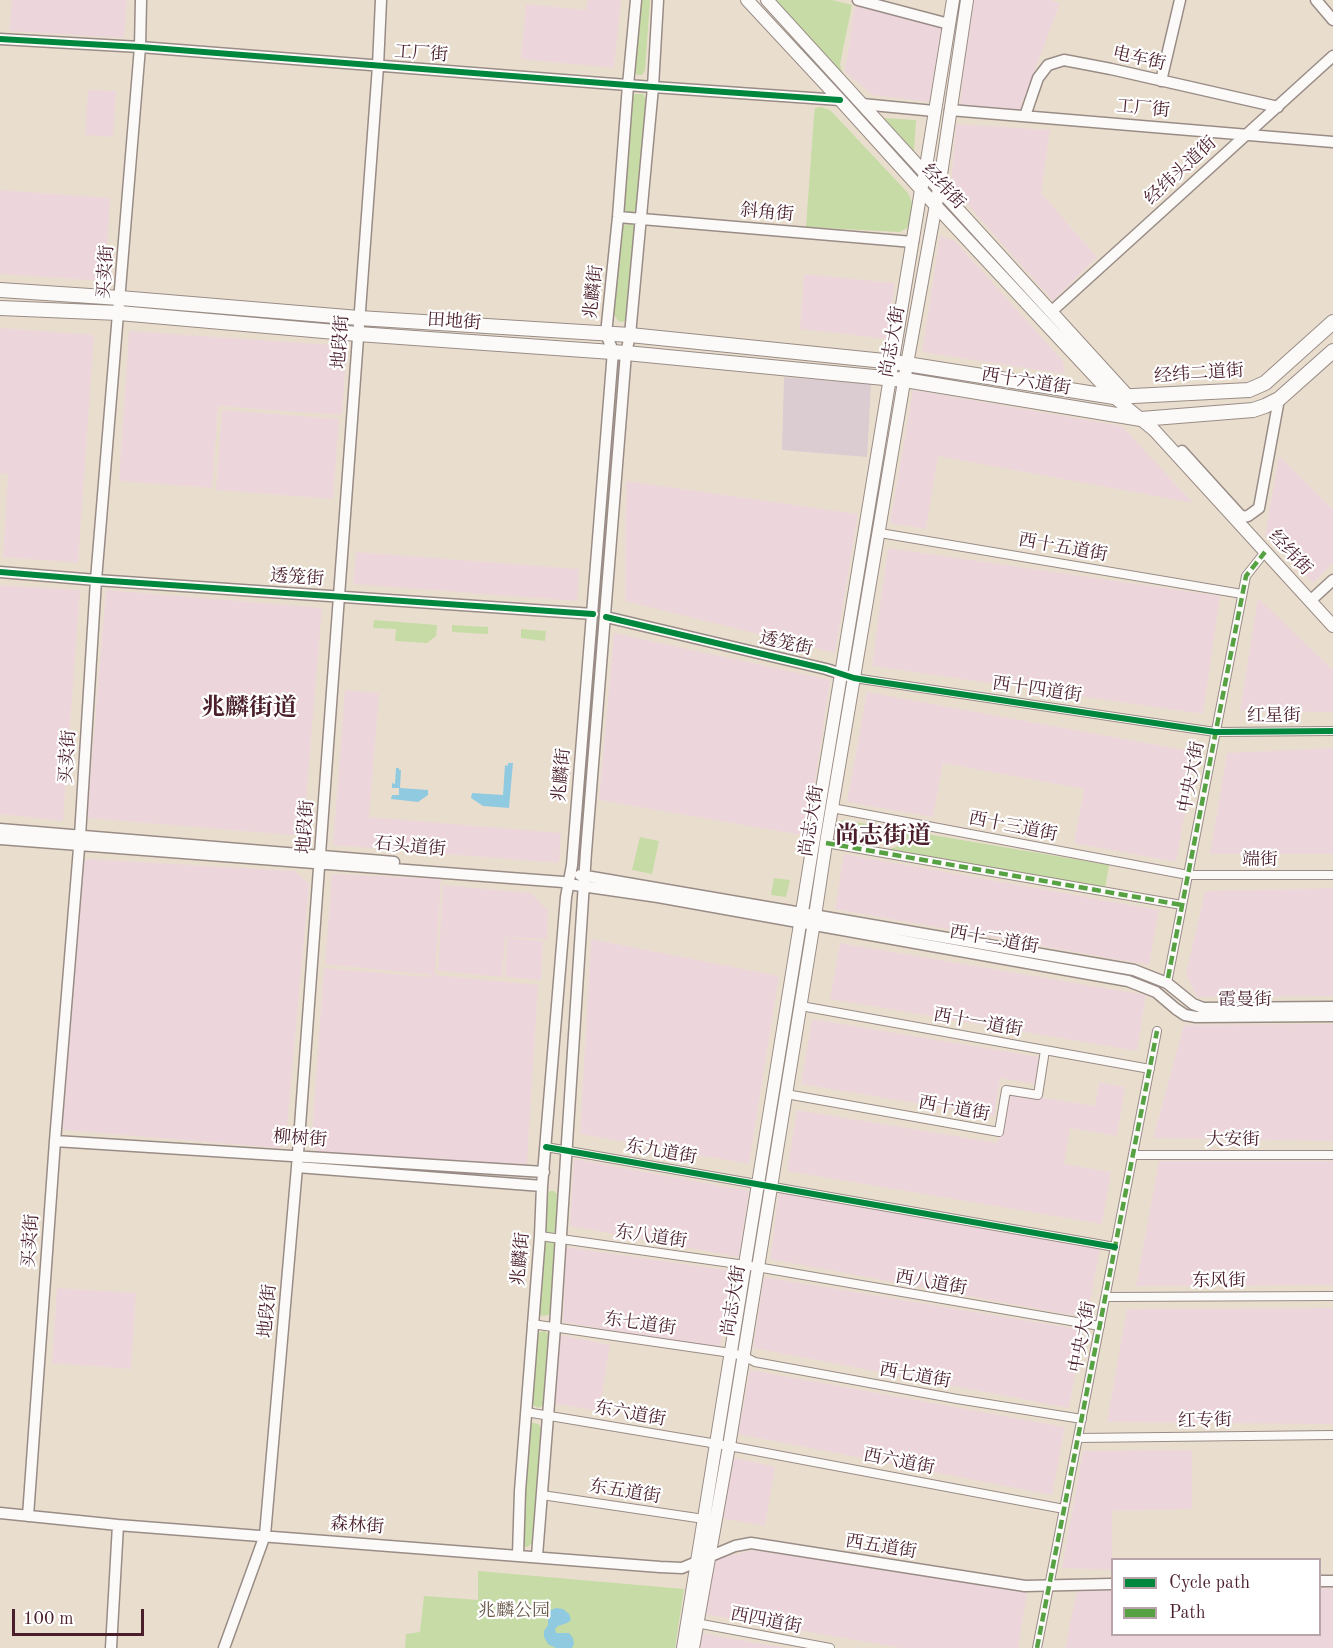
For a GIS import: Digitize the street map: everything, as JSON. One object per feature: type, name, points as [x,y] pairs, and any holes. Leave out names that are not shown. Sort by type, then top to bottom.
[{"type":"highway","name":"田地街","points":[[0,290],[359,318],[630,335],[901,363]]},
{"type":"highway","name":"田地街","points":[[0,308],[119,313],[358,334],[620,352],[898,379]]},
{"type":"highway","name":"经纬二道街","points":[[1114,397],[1256,388],[1265,383],[1333,322]]},
{"type":"highway","points":[[1140,419],[1253,410],[1279,399],[1333,351]]},
{"type":"highway","name":"西十六道街","points":[[901,363],[1114,397]]},
{"type":"highway","name":"西十六道街","points":[[898,379],[1140,419]]},
{"type":"main road","name":"买卖街","points":[[28,1516],[79,841],[96,580],[140,47],[141,0]]},
{"type":"main road","name":"地段街","points":[[224,1648],[265,1535],[298,1161],[381,0]]},
{"type":"main road","name":"兆麟街","points":[[537,1556],[606,616],[620,352],[606,334],[636,0]]},
{"type":"main road","name":"兆麟街","points":[[518,1555],[520,1491],[542,1186],[592,614],[620,352],[630,335],[653,87],[658,0]]},
{"type":"main road","name":"经纬街","points":[[747,0],[1114,397],[1154,430],[1333,626]]},
{"type":"main road","name":"经纬街","points":[[766,0],[1130,397]]},
{"type":"main road","points":[[858,0],[949,24]]},
{"type":"main road","name":"尚志大街","points":[[901,363],[913,242],[953,0]]},
{"type":"main road","name":"尚志大街","points":[[693,1648],[709,1555],[730,1353],[841,674],[901,363],[939,188],[967,0]]},
{"type":"main road","points":[[1161,81],[1179,0]]},
{"type":"main road","points":[[1316,0],[1333,20]]},
{"type":"main road","name":"工厂街","points":[[0,39],[140,47],[840,100]]},
{"type":"main road","name":"经纬头道街","points":[[1052,311],[1333,56]]},
{"type":"main road","name":"电车街","points":[[1025,116],[1038,78],[1048,65],[1064,60],[1278,107]]},
{"type":"main road","points":[[862,104],[934,111]]},
{"type":"main road","name":"工厂街","points":[[950,110],[1333,142]]},
{"type":"main road","name":"斜角街","points":[[618,217],[913,242]]},
{"type":"main road","name":"尚志大街","points":[[683,1648],[704,1519],[743,1356],[758,1268],[826,843],[880,533],[898,379]]},
{"type":"main road","points":[[1154,430],[1164,433],[1242,517],[1248,516],[1258,508],[1279,399]]},
{"type":"main road","name":"透笼街","points":[[0,572],[592,614]]},
{"type":"main road","points":[[1310,601],[1333,580]]},
{"type":"main road","name":"透笼街","points":[[606,616],[826,669],[854,678]]},
{"type":"main road","name":"石头道街","points":[[0,829],[79,841]]},
{"type":"main road","name":"石头道街","points":[[0,839],[79,841],[320,860],[547,874],[815,920]]},
{"type":"main road","name":"西十二道街","points":[[815,920],[1134,970],[1167,981]]},
{"type":"main road","name":"西十二道街","points":[[815,920],[1128,981],[1156,992],[1164,999]]},
{"type":"main road","name":"霞曼街","points":[[1167,981],[1192,1004],[1203,1008],[1333,1007]]},
{"type":"main road","name":"霞曼街","points":[[1164,999],[1185,1015],[1196,1017],[1333,1016]]},
{"type":"main road","name":"柳树街","points":[[55,1141],[298,1161],[542,1186]]},
{"type":"main road","name":"柳树街","points":[[298,1161],[544,1172]]},
{"type":"main road","name":"森林街","points":[[0,1513],[118,1525],[682,1568],[709,1555]]},
{"type":"main road","points":[[111,1648],[118,1525]]},
{"type":"main road","name":"西五道街","points":[[709,1555],[751,1543],[1024,1586],[1111,1584]]},
{"type":"street","name":"西十五道街","points":[[880,533],[1242,594]]},
{"type":"street","name":"中央大街","points":[[1167,981],[1246,576],[1265,552]]},
{"type":"street","name":"西十四道街","points":[[854,678],[1215,732]]},
{"type":"street","name":"红星街","points":[[1215,732],[1333,731]]},
{"type":"street","name":"西十三道街","points":[[832,808],[1188,874]]},
{"type":"street","points":[[826,843],[1182,905]]},
{"type":"street","name":"端街","points":[[1188,874],[1333,875]]},
{"type":"street","name":"西十一道街","points":[[801,1006],[1150,1069]]},
{"type":"street","name":"中央大街","points":[[1037,1648],[1157,1031]]},
{"type":"street","name":"西十道街","points":[[786,1094],[999,1132],[1006,1090],[1038,1095],[1045,1050]]},
{"type":"street","name":"东九道街","points":[[546,1147],[1115,1247]]},
{"type":"street","name":"大安街","points":[[1133,1155],[1333,1155]]},
{"type":"street","name":"东八道街","points":[[540,1236],[758,1268]]},
{"type":"street","name":"西八道街","points":[[758,1268],[1100,1326]]},
{"type":"street","name":"东风街","points":[[1106,1297],[1333,1296]]},
{"type":"street","name":"东七道街","points":[[532,1324],[743,1356]]},
{"type":"street","name":"西七道街","points":[[743,1356],[755,1362],[1082,1419]]},
{"type":"street","name":"东六道街","points":[[526,1412],[722,1445]]},
{"type":"street","name":"红专街","points":[[1078,1438],[1333,1435]]},
{"type":"street","name":"西六道街","points":[[722,1445],[1064,1509]]},
{"type":"street","name":"东五道街","points":[[542,1495],[704,1519]]},
{"type":"street","name":"西四道街","points":[[696,1623],[830,1648]]},
{"type":"shaded area","points":[[12,0],[127,0],[124,38],[9,31]]},
{"type":"shaded area","points":[[588,0],[621,0],[614,68],[521,59],[526,4],[586,10]]},
{"type":"shaded area","points":[[974,0],[1051,0],[1060,4],[1021,110],[960,106],[966,43]]},
{"type":"shaded area","points":[[855,5],[942,28],[929,102],[873,95],[845,72]]},
{"type":"shaded area","points":[[88,90],[116,91],[113,137],[85,135]]},
{"type":"shaded area","points":[[956,124],[1050,130],[1041,193],[1097,257],[1053,301],[951,186]]},
{"type":"shaded area","points":[[0,190],[110,198],[105,281],[0,274]]},
{"type":"shaded area","points":[[940,236],[955,241],[1063,361],[1065,374],[922,352]]},
{"type":"shaded area","points":[[804,274],[895,283],[887,339],[800,329]]},
{"type":"shaded area","points":[[0,328],[94,335],[78,563],[3,557],[8,474],[0,473]]},
{"type":"shaded area","points":[[129,331],[347,346],[342,415],[218,406],[212,488],[119,481]]},
{"type":"shaded area","points":[[784,377],[871,384],[867,457],[782,450]]},
{"type":"shaded area","points":[[913,390],[1122,426],[1193,503],[938,456],[926,529],[890,523]]},
{"type":"shaded area","points":[[222,410],[339,419],[333,499],[216,490]]},
{"type":"shaded area","points":[[1279,456],[1333,510],[1333,563],[1313,583],[1265,535]]},
{"type":"shaded area","points":[[626,481],[858,514],[835,653],[625,601]]},
{"type":"shaded area","points":[[888,548],[1220,596],[1203,714],[872,666]]},
{"type":"shaded area","points":[[356,552],[579,569],[577,601],[353,584]]},
{"type":"shaded area","points":[[0,585],[80,590],[63,821],[0,814]]},
{"type":"shaded area","points":[[106,590],[322,608],[303,836],[87,818]]},
{"type":"shaded area","points":[[1258,598],[1333,670],[1333,712],[1240,711]]},
{"type":"shaded area","points":[[614,633],[830,680],[807,836],[599,800]]},
{"type":"shaded area","points":[[345,690],[379,693],[369,817],[561,833],[559,863],[333,845]]},
{"type":"shaded area","points":[[867,692],[1196,752],[1176,862],[1074,843],[1084,789],[943,763],[933,817],[847,802]]},
{"type":"shaded area","points":[[1333,748],[1333,854],[1210,854],[1227,753]]},
{"type":"shaded area","points":[[844,854],[1159,910],[1149,965],[835,909]]},
{"type":"shaded area","points":[[87,859],[295,871],[309,884],[286,1137],[280,1148],[64,1130],[58,1125],[80,867]]},
{"type":"shaded area","points":[[332,874],[441,879],[435,975],[538,985],[527,1163],[522,1168],[320,1154],[311,1145],[324,968],[428,977],[431,975],[325,964]]},
{"type":"shaded area","points":[[443,885],[531,893],[548,911],[547,939],[505,937],[502,977],[438,971]]},
{"type":"shaded area","points":[[1333,888],[1333,996],[1197,997],[1186,974],[1205,891]]},
{"type":"shaded area","points":[[507,938],[543,941],[541,980],[505,977]]},
{"type":"shaded area","points":[[591,939],[779,976],[749,1164],[580,1134]]},
{"type":"shaded area","points":[[840,943],[1146,995],[1137,1051],[830,999]]},
{"type":"shaded area","points":[[812,1019],[1039,1057],[1035,1084],[1000,1078],[994,1116],[801,1084]]},
{"type":"shaded area","points":[[1333,1024],[1333,1141],[1153,1138],[1184,1025]]},
{"type":"shaded area","points":[[1099,1082],[1125,1087],[1117,1136],[1070,1128],[1064,1164],[1111,1172],[1102,1224],[787,1171],[797,1110],[998,1143],[1007,1092],[1095,1106]]},
{"type":"shaded area","points":[[574,1159],[749,1191],[739,1257],[570,1226]]},
{"type":"shaded area","points":[[1159,1161],[1333,1161],[1333,1285],[1136,1286]]},
{"type":"shaded area","points":[[779,1193],[1100,1249],[1087,1318],[770,1259]]},
{"type":"shaded area","points":[[566,1247],[733,1271],[720,1349],[563,1322]]},
{"type":"shaded area","points":[[764,1277],[1083,1330],[1069,1408],[753,1348]]},
{"type":"shaded area","points":[[57,1288],[136,1293],[131,1369],[52,1363]]},
{"type":"shaded area","points":[[1333,1308],[1333,1424],[1107,1422],[1127,1309]]},
{"type":"shaded area","points":[[559,1335],[610,1345],[599,1411],[553,1403]]},
{"type":"shaded area","points":[[750,1370],[1065,1427],[1052,1495],[738,1434]]},
{"type":"shaded area","points":[[1192,1450],[1192,1509],[1112,1511],[1111,1570],[1062,1568],[1083,1451]]},
{"type":"shaded area","points":[[732,1457],[775,1467],[765,1526],[721,1518]]},
{"type":"shaded area","points":[[754,1550],[1027,1592],[1018,1648],[902,1648],[704,1614],[714,1559]]},
{"type":"shaded area","points":[[1321,1588],[1333,1588],[1333,1648],[1065,1648],[1077,1591],[1111,1591],[1111,1636],[1321,1636]]},
{"type":"shaded area","points":[[701,1633],[785,1648],[698,1648]]},
{"type":"green space","points":[[639,0],[650,0],[645,70],[642,75],[637,75],[634,68]]},
{"type":"green space","points":[[771,0],[832,0],[852,5],[840,64],[841,80]]},
{"type":"green space","points":[[643,94],[647,102],[637,210],[629,213],[624,211],[623,207],[632,96]]},
{"type":"green space","points":[[815,108],[830,110],[908,193],[913,205],[912,217],[907,228],[900,232],[806,227]]},
{"type":"green space","points":[[883,118],[916,120],[914,151]]},
{"type":"green space","points":[[632,224],[635,227],[626,320],[622,322],[618,321],[613,312],[621,229],[625,225]]},
{"type":"green space","points":[[374,620],[437,625],[436,636],[427,643],[395,641],[396,629],[373,628]]},
{"type":"green space","points":[[452,625],[488,627],[488,634],[452,632]]},
{"type":"green space","points":[[521,629],[546,631],[545,641],[521,638]]},
{"type":"green space","points":[[844,820],[1109,865],[1105,889],[857,847],[858,845],[894,848],[899,845],[900,840],[895,831],[858,826],[855,846],[837,842],[835,838],[837,826]]},
{"type":"green space","points":[[640,837],[659,841],[652,874],[632,870]]},
{"type":"green space","points":[[774,878],[790,880],[786,897],[771,895]]},
{"type":"green space","points":[[550,1191],[554,1191],[559,1196],[557,1229],[553,1233],[545,1230],[547,1195]]},
{"type":"green space","points":[[553,1241],[556,1245],[553,1310],[545,1316],[538,1315],[544,1242]]},
{"type":"green space","points":[[544,1331],[550,1336],[544,1405],[538,1408],[532,1404],[536,1335]]},
{"type":"green space","points":[[530,1422],[538,1424],[542,1430],[534,1542],[527,1547],[522,1546]]},
{"type":"green space","name":"兆麟公园","points":[[478,1571],[684,1589],[675,1648],[405,1648],[406,1634],[420,1632],[424,1596],[478,1600]]},
{"type":"water","points":[[508,763],[513,763],[509,808],[483,806],[471,798],[472,793],[503,795],[505,765],[508,766]]},
{"type":"water","points":[[396,768],[401,770],[400,788],[428,790],[428,795],[418,802],[391,799],[392,795],[399,795],[399,788],[392,788],[392,783],[395,784]]},
{"type":"water","points":[[556,1608],[563,1609],[569,1614],[571,1620],[555,1629],[556,1633],[569,1633],[573,1638],[572,1648],[556,1648],[548,1644],[544,1637],[544,1631],[548,1625],[548,1614]]},
{"type":"marked path","points":[[1168,978],[1246,576],[1265,552]]},
{"type":"marked path","points":[[826,843],[1182,905]]},
{"type":"marked path","points":[[1037,1648],[1157,1031]]},
{"type":"cycle path","points":[[0,39],[140,47],[840,100]]},
{"type":"cycle path","points":[[0,572],[593,614]]},
{"type":"cycle path","points":[[606,617],[866,680],[1215,732],[1333,731]]},
{"type":"cycle path","points":[[546,1147],[1115,1247]]},
{"type":"district","name":"兆麟街道","points":[[249,709]]},
{"type":"district","name":"尚志街道","points":[[883,837]]}]
